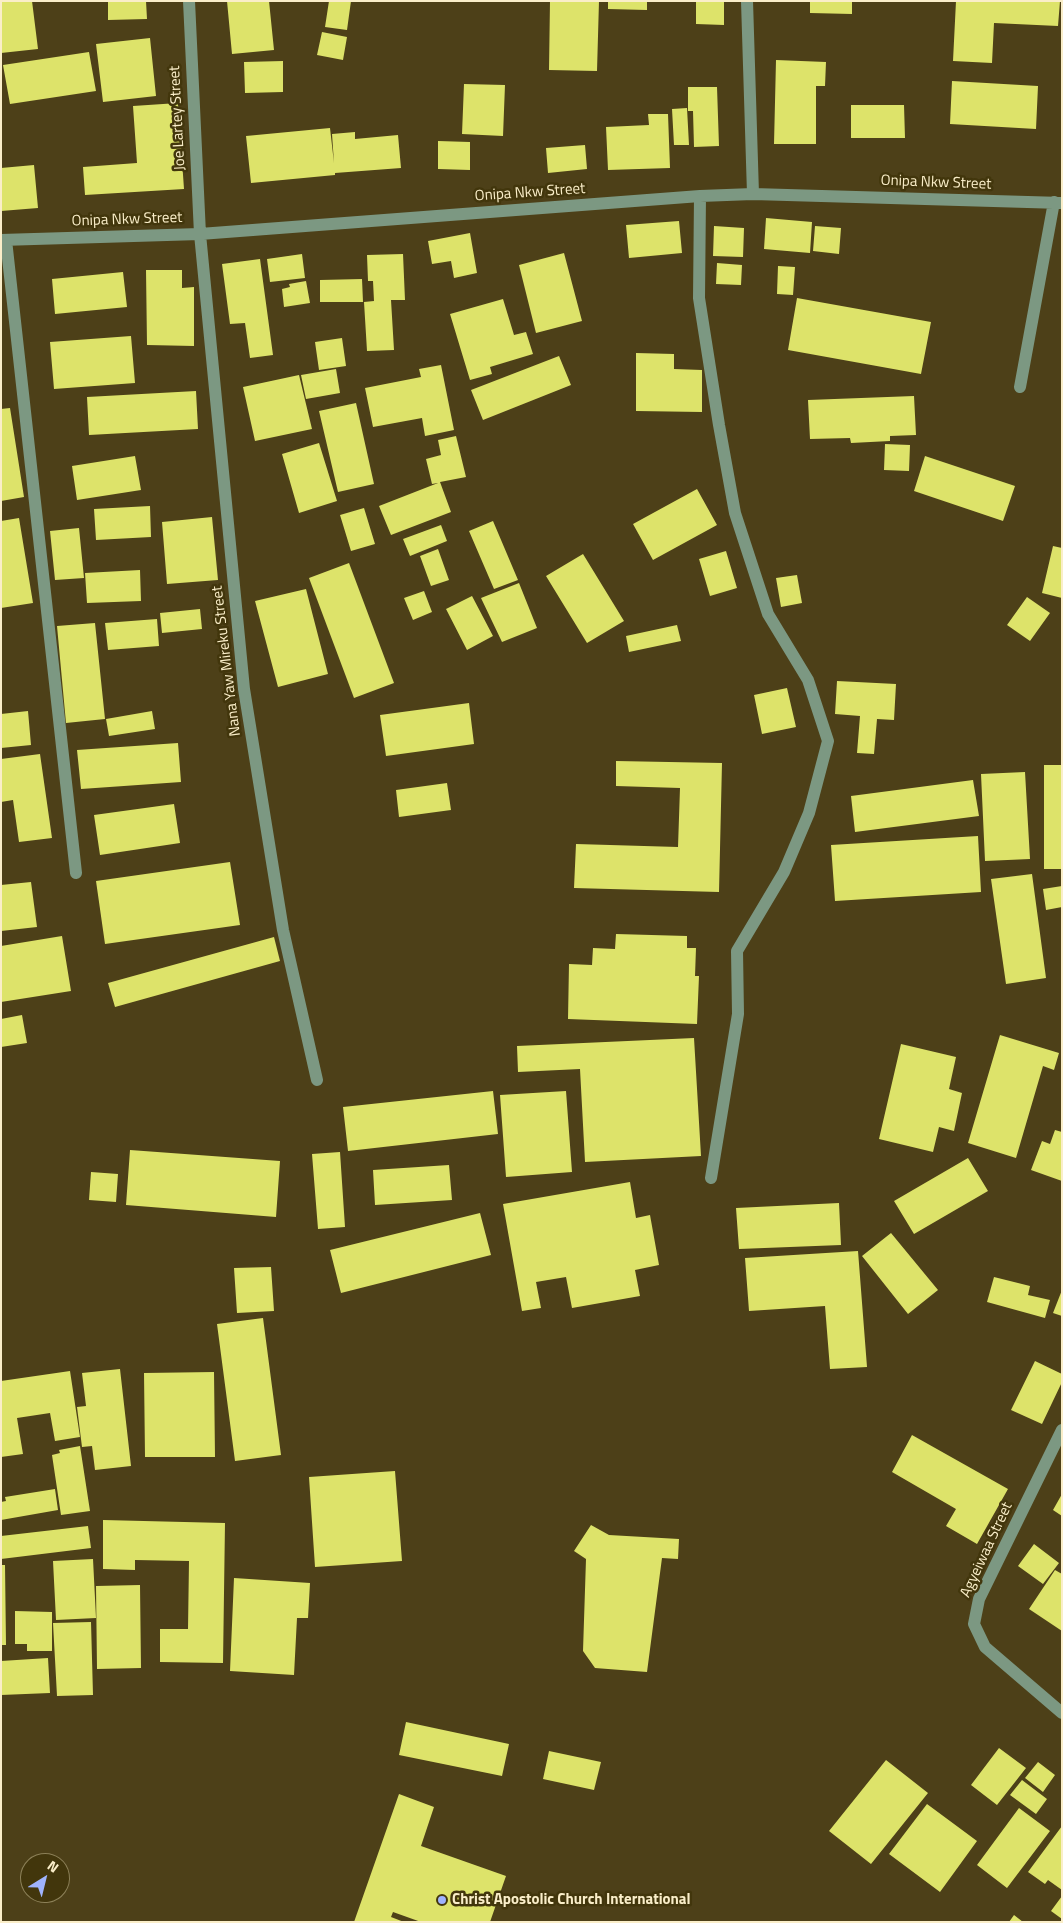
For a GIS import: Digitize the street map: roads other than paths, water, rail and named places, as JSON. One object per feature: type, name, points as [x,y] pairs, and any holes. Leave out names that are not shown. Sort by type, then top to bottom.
[{"type":"street","name":"Joe Lartey Street","points":[[189,1],[200,234]]},
{"type":"street","points":[[748,1],[753,194]]},
{"type":"street","name":"Onipa Nkw Street","points":[[4,240],[200,234],[700,196],[753,194],[1058,203]]},
{"type":"street","points":[[700,196],[699,298],[735,513],[768,614],[808,680],[828,742],[809,813],[784,872],[737,951],[738,1014],[711,1178]]},
{"type":"street","points":[[1020,386],[1058,203]]},
{"type":"street","name":"Nana Yaw Mireku Street","points":[[200,234],[244,688],[283,930],[317,1080]]},
{"type":"street","points":[[4,240],[76,873]]},
{"type":"street","name":"Agyeiwaa Street","points":[[1062,1430],[979,1599],[974,1624],[984,1647],[1062,1713]]},
{"type":"place","name":"Christ Apostolic Church International","points":[[442,1900]]}]
